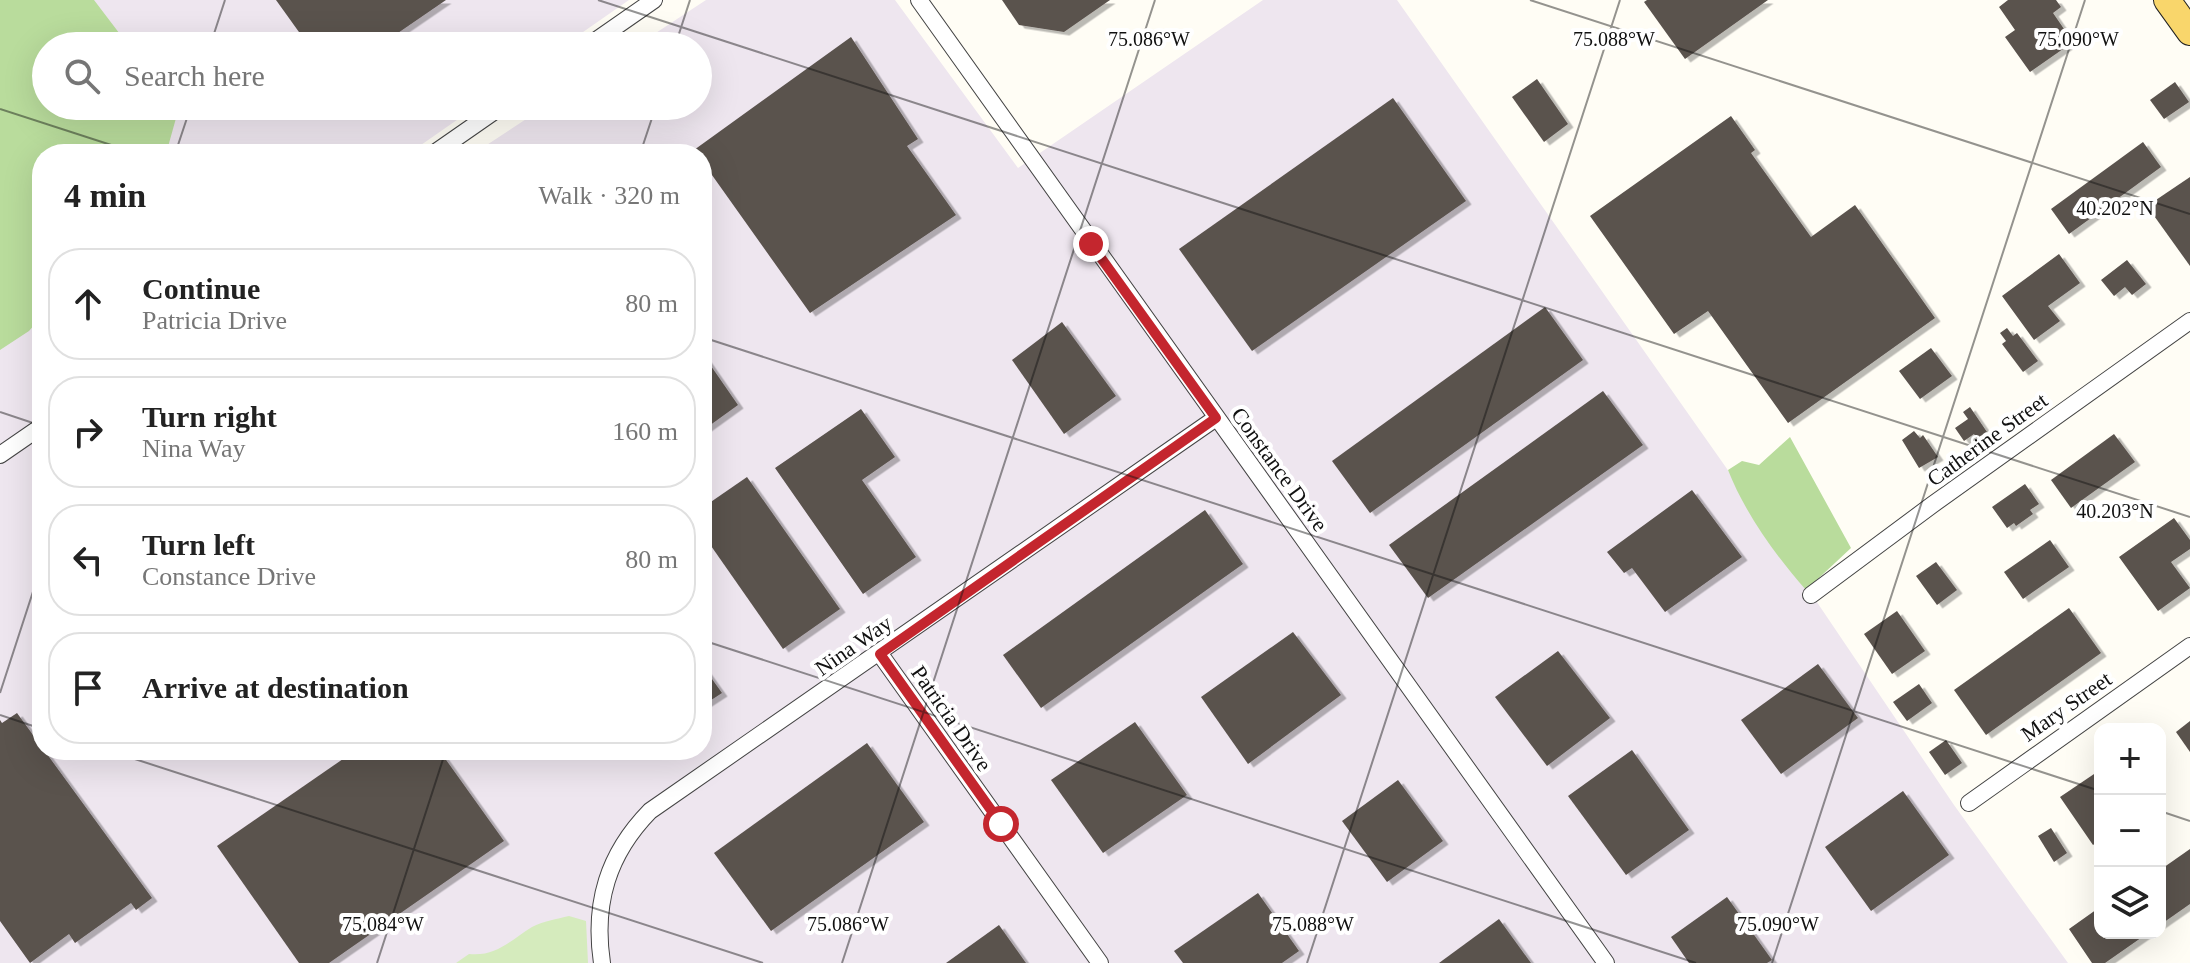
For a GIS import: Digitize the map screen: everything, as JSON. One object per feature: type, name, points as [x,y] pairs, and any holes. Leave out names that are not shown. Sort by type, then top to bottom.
[{"type":"main road","points":[[2167,0],[2190,32]]},
{"type":"street","points":[[608,32],[654,0]]},
{"type":"street","name":"Constance Drive","points":[[919,0],[1606,963]]},
{"type":"street","points":[[447,144],[482,120]]},
{"type":"street","name":"Catherine Street","points":[[1811,595],[2190,321]]},
{"type":"street","name":"Nina Way","points":[[602,963],[598,923],[604,883],[611,864],[634,828],[650,811],[1216,418]]},
{"type":"street","points":[[0,455],[32,433]]},
{"type":"street","name":"Mary Street","points":[[1969,803],[2190,646]]},
{"type":"street","name":"Patricia Drive","points":[[880,654],[1100,963]]},
{"type":"shaded area","points":[[0,0],[629,0],[583,32],[32,32],[32,120],[457,120],[422,144],[32,144],[32,760],[712,760],[712,144],[488,144],[525,120],[712,120],[712,32],[657,32],[706,0],[895,0],[1018,168],[1263,0],[1397,0],[1725,466],[1954,805],[2068,963],[0,963]]},
{"type":"green space","points":[[0,0],[94,0],[118,32],[32,32],[32,120],[175,120],[169,144],[32,144],[32,328],[0,350]]},
{"type":"green space","points":[[1790,437],[1851,548],[1806,590],[1762,533],[1728,470],[1742,461],[1759,465]]},
{"type":"green space","points":[[569,916],[586,921],[588,963],[456,963],[469,954],[495,950],[536,925]]},
{"type":"building","points":[[276,0],[446,0],[399,32],[299,32]]},
{"type":"building","points":[[1002,0],[1110,0],[1064,32],[1019,25]]},
{"type":"building","points":[[1768,0],[1685,59],[1644,2]]},
{"type":"building","points":[[2008,0],[2056,0],[2061,7],[2053,13],[2073,42],[2030,72],[2005,37],[2015,30],[1999,7]]},
{"type":"building","points":[[851,37],[918,139],[907,146],[956,215],[810,313],[712,175],[712,144],[702,144]]},
{"type":"building","points":[[1537,79],[1568,124],[1544,142],[1512,97]]},
{"type":"building","points":[[2175,82],[2189,102],[2164,119],[2150,100]]},
{"type":"building","points":[[1393,98],[1466,201],[1252,351],[1179,249]]},
{"type":"building","points":[[1731,116],[1755,150],[1751,153],[1811,237],[1855,205],[1935,318],[1788,423],[1708,311],[1674,334],[1590,216]]},
{"type":"building","points":[[2143,142],[2161,167],[2069,234],[2051,209]]},
{"type":"building","points":[[2190,177],[2190,266],[2147,206]]},
{"type":"building","points":[[2059,254],[2080,283],[2048,306],[2060,321],[2034,340],[2002,296]]},
{"type":"building","points":[[2127,260],[2146,284],[2132,295],[2125,287],[2114,296],[2101,280]]},
{"type":"building","points":[[1545,307],[1583,360],[1370,513],[1332,461]]},
{"type":"building","points":[[1062,322],[1116,396],[1064,434],[1012,360]]},
{"type":"building","points":[[2007,328],[2013,336],[2017,333],[2038,361],[2023,372],[2002,344],[2006,341],[2000,333]]},
{"type":"building","points":[[1931,348],[1952,376],[1920,399],[1899,371]]},
{"type":"building","points":[[712,367],[738,405],[712,424]]},
{"type":"building","points":[[1603,391],[1643,445],[1428,598],[1389,545]]},
{"type":"building","points":[[1970,407],[1987,432],[1977,439],[1974,434],[1964,441],[1955,428],[1968,419],[1963,412]]},
{"type":"building","points":[[861,409],[895,457],[862,480],[916,557],[863,594],[775,468]]},
{"type":"building","points":[[1914,431],[1920,438],[1923,435],[1938,457],[1919,468],[1902,440]]},
{"type":"building","points":[[2114,434],[2135,462],[2071,508],[2051,480]]},
{"type":"building","points":[[747,477],[840,609],[783,649],[712,547],[712,501]]},
{"type":"building","points":[[2025,484],[2039,504],[2030,510],[2033,514],[2016,526],[2014,523],[2007,528],[1992,507]]},
{"type":"building","points":[[1692,490],[1742,557],[1665,612],[1632,568],[1624,573],[1607,552]]},
{"type":"building","points":[[1205,510],[1243,564],[1041,708],[1003,655]]},
{"type":"building","points":[[2174,518],[2190,540],[2190,549],[2171,562],[2190,588],[2158,611],[2119,557]]},
{"type":"building","points":[[2050,540],[2069,567],[2023,599],[2004,572]]},
{"type":"building","points":[[1936,562],[1957,590],[1937,605],[1916,576]]},
{"type":"building","points":[[2069,608],[2101,653],[1986,735],[1954,690]]},
{"type":"building","points":[[1897,611],[1925,651],[1892,674],[1864,634]]},
{"type":"building","points":[[1293,632],[1341,695],[1248,764],[1201,697]]},
{"type":"building","points":[[1558,651],[1610,718],[1547,766],[1495,697]]},
{"type":"building","points":[[1818,664],[1858,718],[1781,774],[1741,720]]},
{"type":"building","points":[[712,679],[722,693],[712,700]]},
{"type":"building","points":[[1919,684],[1932,703],[1907,721],[1893,702]]},
{"type":"building","points":[[17,713],[32,734],[32,760],[51,760],[152,898],[136,910],[131,903],[75,943],[69,934],[30,963],[0,921],[0,720],[2,723]]},
{"type":"building","points":[[2190,721],[2190,752],[2176,732]]},
{"type":"building","points":[[1135,722],[1187,795],[1103,853],[1051,780]]},
{"type":"building","points":[[1946,740],[1962,763],[1945,775],[1929,752]]},
{"type":"building","points":[[867,743],[924,822],[771,931],[714,853]]},
{"type":"building","points":[[1632,750],[1689,830],[1626,875],[1568,796]]},
{"type":"building","points":[[342,760],[446,760],[504,841],[329,963],[299,963],[217,846]]},
{"type":"building","points":[[2094,774],[2093,845],[2060,797]]},
{"type":"building","points":[[1398,780],[1443,841],[1387,882],[1342,821]]},
{"type":"building","points":[[1903,791],[1949,855],[1871,911],[1825,847]]},
{"type":"building","points":[[2051,828],[2067,853],[2054,862],[2038,836]]},
{"type":"building","points":[[2190,849],[2190,904],[2166,921],[2166,867]]},
{"type":"building","points":[[1258,893],[1299,951],[1282,963],[1183,963],[1174,951]]},
{"type":"building","points":[[1727,897],[1772,960],[1767,963],[1689,963],[1671,937]]},
{"type":"building","points":[[2094,911],[2094,939],[2139,939],[2105,963],[2092,963],[2069,929]]},
{"type":"building","points":[[1499,919],[1531,963],[1439,963]]},
{"type":"building","points":[[999,925],[1026,963],[946,963]]},
{"type":"route","points":[[1001,824],[880,654],[1216,418],[1091,244]]}]
